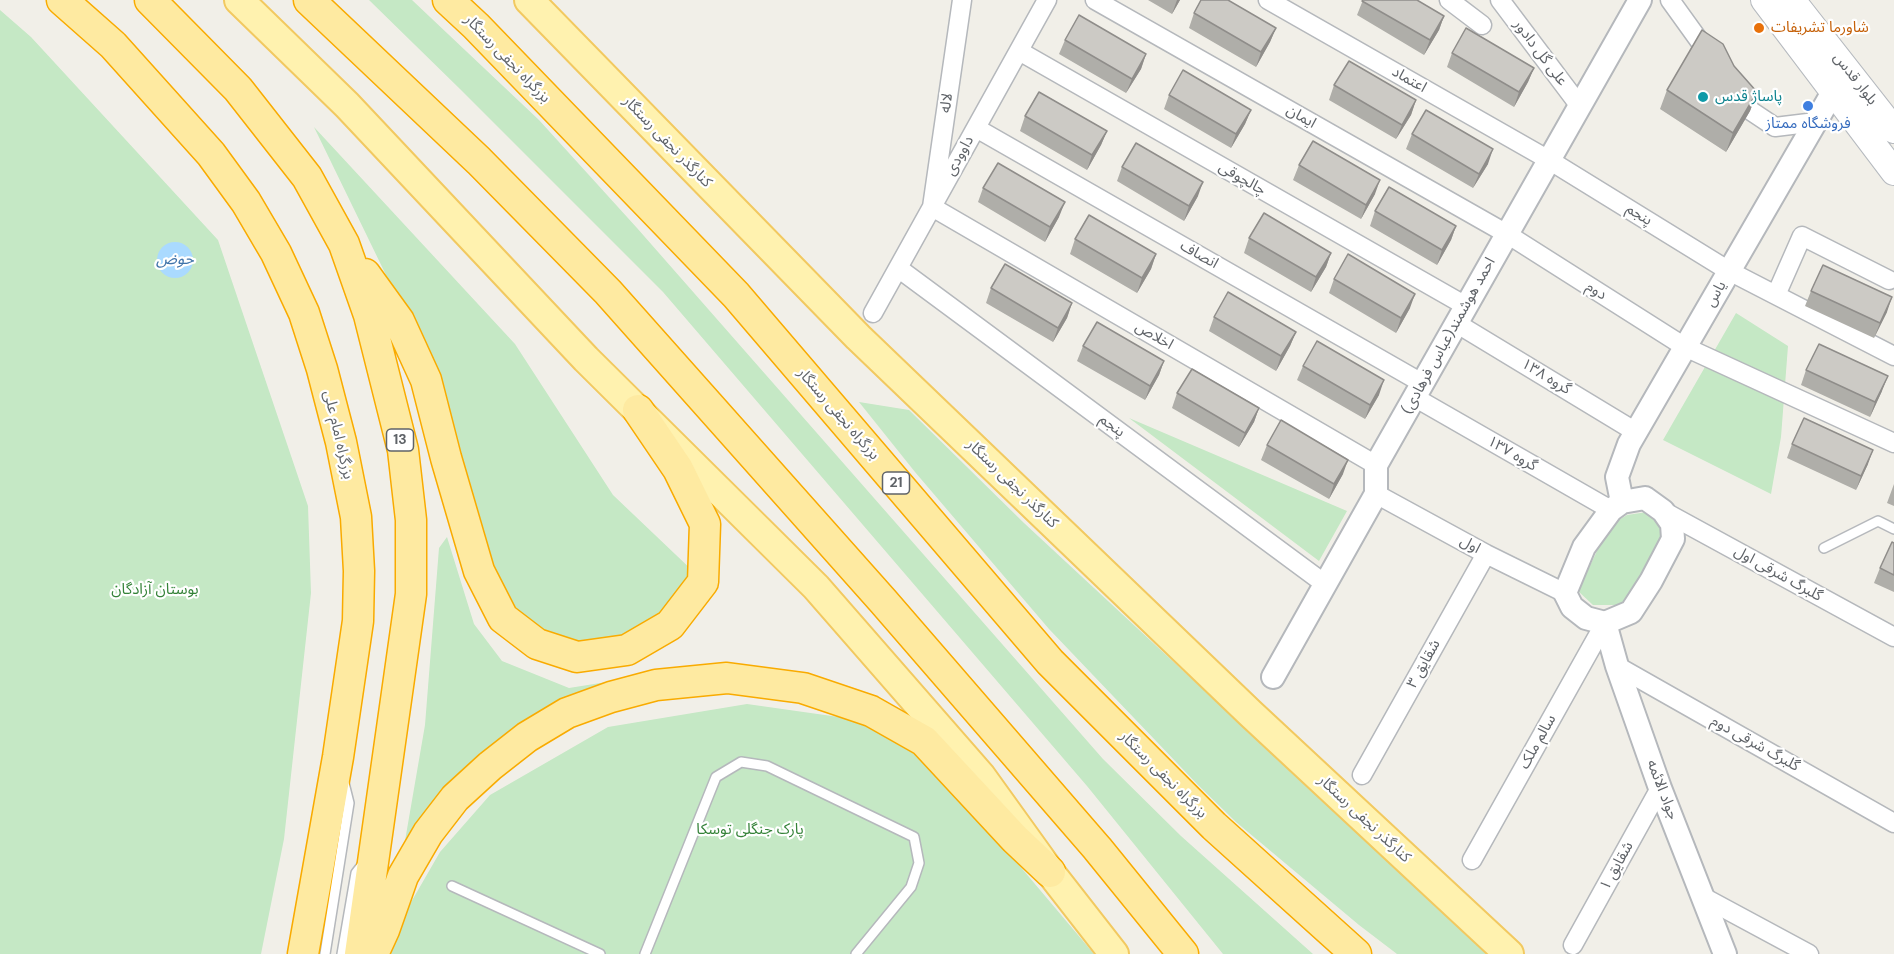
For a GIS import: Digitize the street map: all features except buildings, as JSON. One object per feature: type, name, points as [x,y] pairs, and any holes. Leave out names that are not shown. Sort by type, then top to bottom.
[{"type":"highway","name":"بزرگراه امام علی","points":[[62,0],[113,45],[211,154],[246,202],[276,253],[304,313],[322,369],[341,442],[356,517],[359,571],[357,621],[338,757],[303,954]]},
{"type":"highway","name":"13","points":[[150,0],[238,89],[308,177],[344,244],[369,315],[403,450],[411,520],[411,594],[360,954]]},
{"type":"highway","points":[[309,0],[479,161],[608,292],[883,601],[1097,848],[1183,954]]},
{"type":"highway","name":"بزرگراه نجفی رستگار","points":[[448,0],[484,34],[736,295],[1050,662],[1214,826],[1356,954]]},
{"type":"highway","points":[[344,244],[399,321],[426,380],[479,571],[503,618],[537,644],[577,657],[627,650],[670,625],[703,582],[705,524],[678,470],[638,410]]},
{"type":"highway","points":[[374,954],[403,876],[428,833],[455,798],[527,737],[567,713],[611,697],[656,685],[727,678],[803,688],[871,711],[924,741],[1015,839],[1050,872]]},
{"type":"highway","points":[[1312,914],[1372,954]]},
{"type":"main road","points":[[239,0],[347,105],[586,359],[816,587],[981,776],[1050,872],[1114,954]]},
{"type":"main road","name":"کنارگذر نجفی رستگار","points":[[529,0],[858,337],[1250,713],[1509,954]]},
{"type":"main road","name":"بلوار قدس","points":[[1764,0],[1894,172]]},
{"type":"main road","name":"بلوار قدس","points":[[1792,0],[1890,119]]},
{"type":"street","name":"لاله","points":[[932,207],[963,0]]},
{"type":"street","name":"داوودی","points":[[873,313],[1047,0]]},
{"type":"street","name":"ایمان","points":[[1095,0],[1507,234]]},
{"type":"street","name":"اعتماد","points":[[1268,0],[1549,160]]},
{"type":"street","points":[[1449,0],[1482,25]]},
{"type":"street","name":"علی گل دادور","points":[[1500,0],[1580,105]]},
{"type":"street","points":[[1670,0],[1750,111],[1775,127],[1816,122]]},
{"type":"street","name":"احمد هوشمند(عباس فرهادی)","points":[[1273,677],[1376,494],[1376,465],[1637,1]]},
{"type":"street","name":"چالچوقی","points":[[1019,51],[1461,314]]},
{"type":"street","name":"یاس","points":[[1616,506],[1617,477],[1629,444],[1833,92]]},
{"type":"street","name":"انصاف","points":[[976,128],[1418,390]]},
{"type":"street","name":"پنجم","points":[[1549,160],[1730,271],[1894,356]]},
{"type":"street","name":"اخلاص","points":[[932,207],[1376,465]]},
{"type":"street","name":"دوم","points":[[1507,234],[1685,347],[1894,443]]},
{"type":"street","points":[[1776,295],[1802,236],[1889,280]]},
{"type":"street","name":"پنجم","points":[[898,268],[1325,584]]},
{"type":"street","name":"گروه ۱۳۸","points":[[1461,314],[1636,432]]},
{"type":"street","name":"گروه ۱۳۷","points":[[1418,390],[1616,506]]},
{"type":"street","name":"اول","points":[[1376,494],[1486,554],[1565,593]]},
{"type":"street","points":[[1645,498],[1663,511],[1672,524],[1673,539],[1651,581],[1631,612],[1605,623],[1586,618],[1572,607],[1565,593],[1584,547],[1616,506],[1645,498]]},
{"type":"street","name":"گلبرگ شرقی اول","points":[[1663,511],[1894,637]]},
{"type":"street","name":"شقایق ۳","points":[[1362,775],[1486,554]]},
{"type":"street","name":"جواد الائمه","points":[[1605,623],[1617,666],[1660,788],[1725,954]]},
{"type":"street","name":"سالم ملک","points":[[1472,860],[1605,623]]},
{"type":"street","name":"گلبرگ شرقی دوم","points":[[1617,666],[1894,823]]},
{"type":"street","name":"شقایق ۱","points":[[1573,945],[1660,788]]},
{"type":"street","points":[[1705,898],[1809,954]]},
{"type":"lane","points":[[1824,548],[1878,521],[1894,529]]},
{"type":"lane","points":[[325,954],[349,803],[338,757]]},
{"type":"lane","points":[[645,954],[716,777],[741,762],[767,766],[914,837],[919,863],[911,887],[856,954]]},
{"type":"lane","points":[[342,954],[356,873],[374,852]]},
{"type":"lane","points":[[452,886],[600,954]]},
{"type":"green space","points":[[369,0],[412,0],[539,120],[637,228],[1103,759],[1181,836],[1313,954],[1223,954],[1087,786],[663,292]]},
{"type":"green space","name":"بوستان آزادگان","points":[[0,10],[31,37],[218,240],[308,506],[311,593],[284,839],[261,954],[0,954]]},
{"type":"green space","points":[[314,127],[515,344],[613,495],[696,574],[658,619],[616,645],[566,650],[526,630],[488,561],[440,386]]},
{"type":"green space","points":[[1736,313],[1788,346],[1781,437],[1771,494],[1663,440]]},
{"type":"green space","points":[[859,402],[909,410],[1024,523],[1488,954],[1397,954],[1236,822],[1049,629],[915,472]]},
{"type":"green space","points":[[1129,418],[1347,511],[1319,561]]},
{"type":"green space","points":[[1647,512],[1659,522],[1662,539],[1627,600],[1619,605],[1593,605],[1578,591],[1605,534],[1614,523],[1627,515]]},
{"type":"green space","points":[[447,537],[474,624],[502,661],[569,688],[619,680],[531,722],[401,864],[425,725],[439,548]]},
{"type":"green space","name":"پارک جنگلی توسکا","points":[[747,704],[860,720],[916,743],[1094,954],[391,954],[410,904],[440,852],[490,795],[608,727]]},
{"type":"water","name":"حوض","points":[[175,242],[188,247],[193,260],[188,273],[175,278],[162,273],[157,260],[162,247]]},
{"type":"place","name":"شاورما تشریفات","points":[[1759,28]]},
{"type":"place","name":"پاساژ قدس","points":[[1703,97]]},
{"type":"place","name":"فروشگاه ممتاز","points":[[1808,106]]}]
